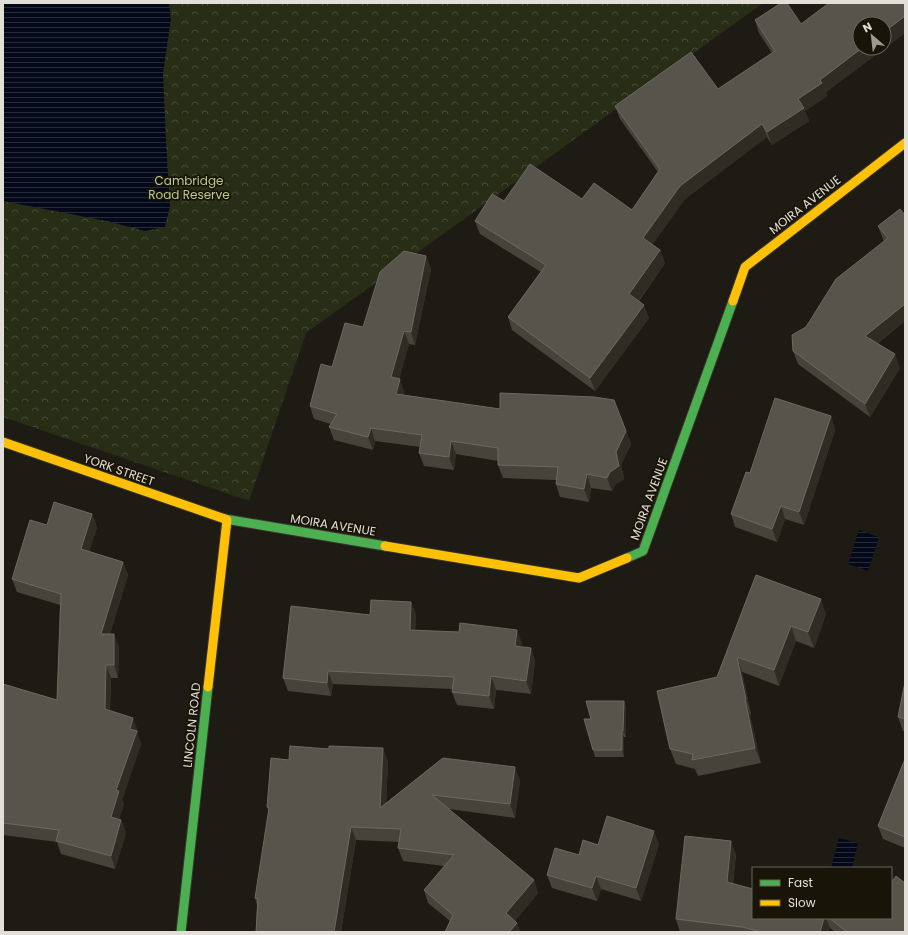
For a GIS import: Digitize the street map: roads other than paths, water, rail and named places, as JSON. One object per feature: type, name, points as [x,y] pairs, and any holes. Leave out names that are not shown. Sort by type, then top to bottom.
[{"type":"street","name":"MOIRA AVENUE","points":[[227,520],[579,578],[643,551],[745,267],[905,143]]},
{"type":"street","name":"YORK STREET","points":[[3,442],[227,520]]},
{"type":"street","name":"LINCOLN ROAD","points":[[181,932],[227,520]]},
{"type":"water","points":[[3,3],[169,3],[171,19],[163,73],[170,206],[165,227],[145,231],[107,221],[3,201]]},
{"type":"water","points":[[859,530],[879,537],[868,571],[848,564]]},
{"type":"water","points":[[839,838],[858,843],[852,867],[831,867]]},
{"type":"park label","name":"Cambridge Road Reserve","points":[[189,188]]}]
